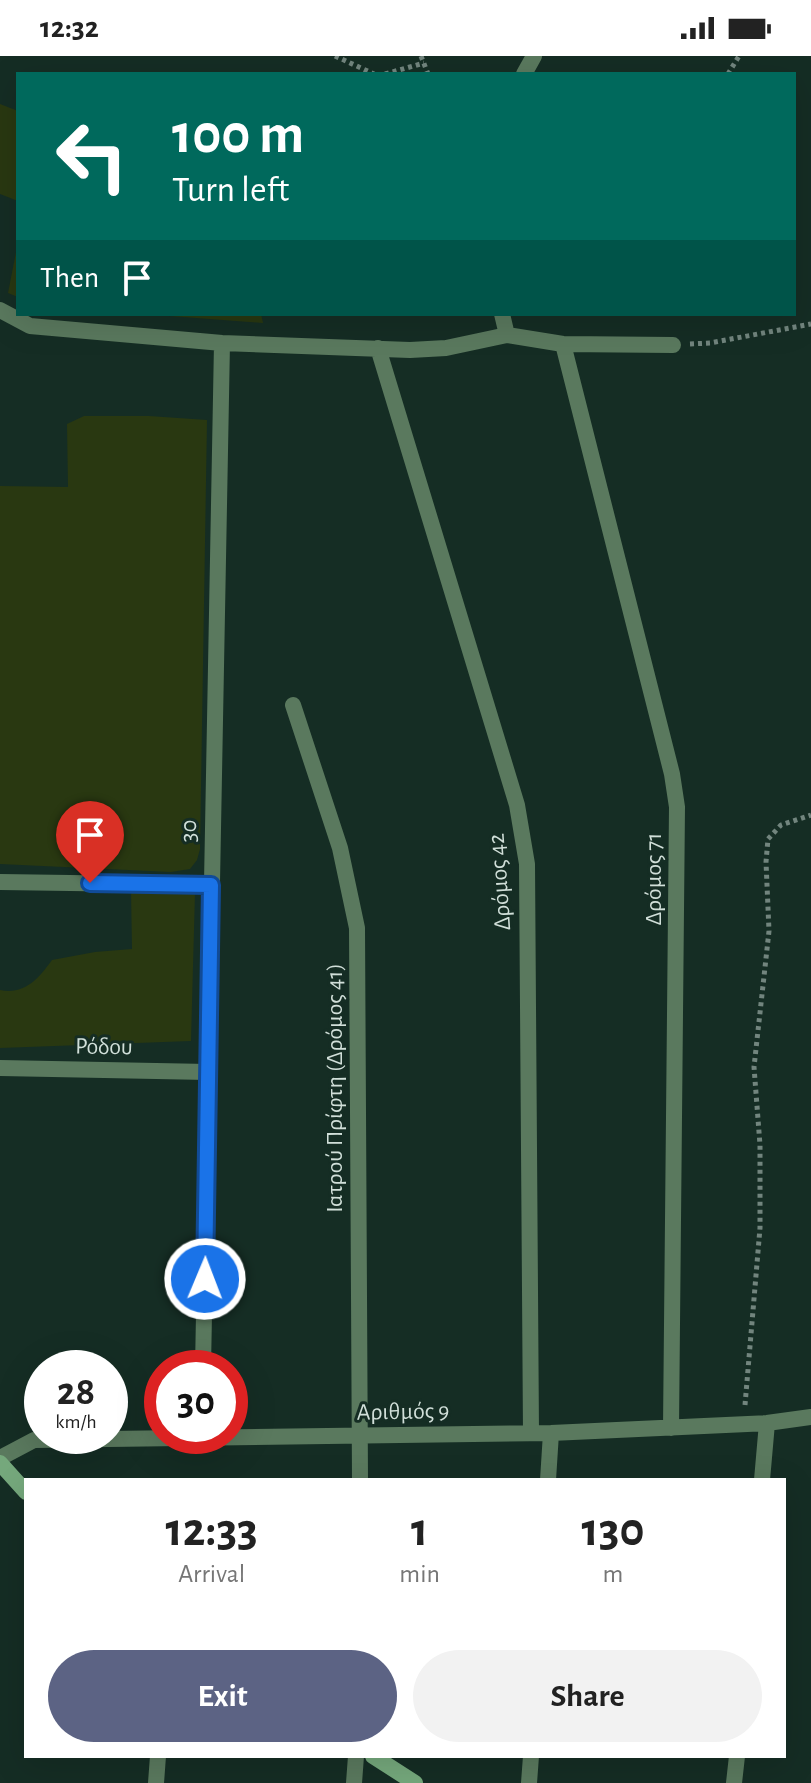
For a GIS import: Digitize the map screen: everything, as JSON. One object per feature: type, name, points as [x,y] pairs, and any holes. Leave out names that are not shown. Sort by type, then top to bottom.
[{"type":"street","points":[[0,310],[30,326],[222,343],[446,348],[507,335],[563,344],[673,345]]},
{"type":"street","points":[[502,316],[507,335]]},
{"type":"street","name":"30","points":[[203,1350],[222,343]]},
{"type":"street","name":"Δρόμος 71","points":[[563,344],[672,774],[677,807],[671,1428]]},
{"type":"street","name":"Δρόμος 42","points":[[378,348],[517,805],[527,864],[531,1433]]},
{"type":"street","name":"Ιατρού Πρίφτη (Δρόμος 41)","points":[[293,705],[340,848],[357,928],[360,1478]]},
{"type":"street","points":[[0,882],[211,885]]},
{"type":"street","name":"Ρόδου","points":[[0,1068],[208,1072]]},
{"type":"street","name":"Αριθμός 9","points":[[248,1437],[551,1433],[767,1423],[811,1417]]},
{"type":"street","points":[[762,1478],[767,1423]]},
{"type":"street","points":[[548,1478],[551,1433]]},
{"type":"street","name":"Αριθμός 9","points":[[0,1461],[34,1440],[144,1438]]},
{"type":"street","points":[[0,1461],[24,1490]]},
{"type":"street","points":[[156,1783],[158,1758]]},
{"type":"street","points":[[354,1783],[356,1758]]},
{"type":"street","points":[[376,1758],[415,1783]]},
{"type":"street","points":[[529,1783],[531,1758]]},
{"type":"street","points":[[734,1783],[737,1758]]},
{"type":"path","points":[[335,56],[370,72]]},
{"type":"path","points":[[390,72],[422,59]]},
{"type":"path","points":[[673,345],[710,343],[811,324]]},
{"type":"path","points":[[744,1424],[760,1228],[760,1145],[754,1067],[769,931],[768,839],[781,825],[811,815]]},
{"type":"green space","points":[[0,104],[16,110],[16,200],[0,194]]},
{"type":"green space","points":[[16,252],[16,296],[8,293]]},
{"type":"green space","points":[[170,316],[261,316],[263,323]]},
{"type":"green space","points":[[84,416],[207,420],[200,849],[190,869],[171,872],[0,864],[0,486],[68,487],[67,424]]},
{"type":"green space","points":[[131,892],[195,893],[191,1041],[0,1048],[0,990],[17,990],[30,984],[52,960],[132,949]]},
{"type":"route","points":[[90,883],[211,885],[205,1279]]}]
